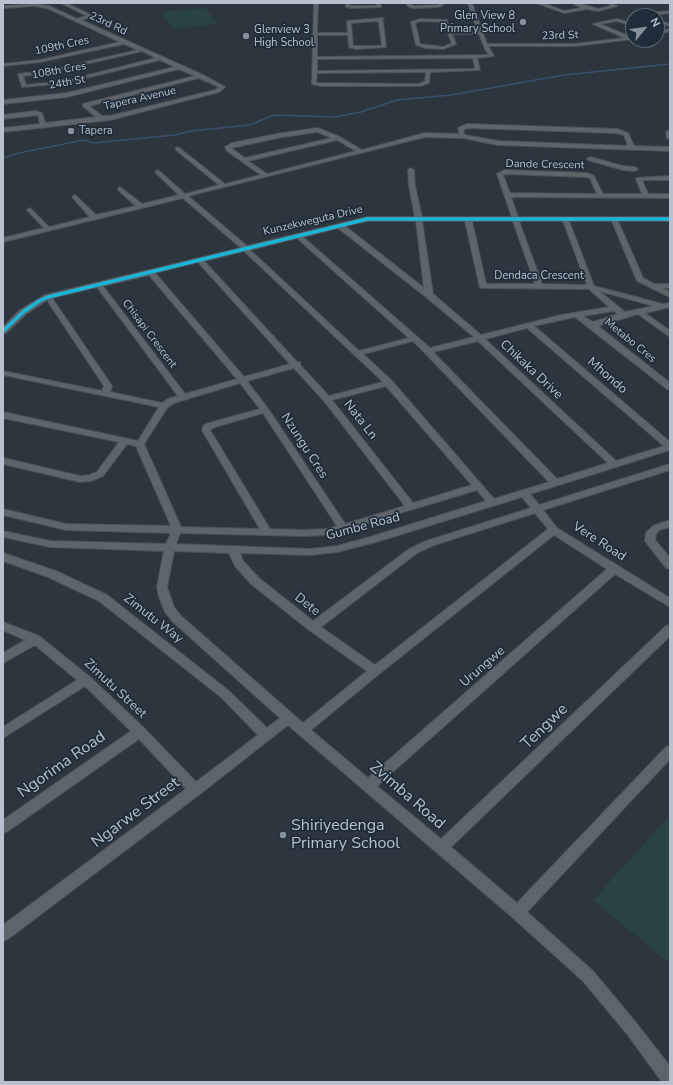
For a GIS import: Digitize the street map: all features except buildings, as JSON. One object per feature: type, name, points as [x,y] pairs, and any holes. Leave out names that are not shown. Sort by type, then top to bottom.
[{"type":"street","points":[[63,3],[91,16],[77,20]]},
{"type":"street","points":[[316,3],[314,51],[316,58],[314,84],[420,85],[427,82],[428,71]]},
{"type":"street","points":[[348,3],[348,6],[352,7],[379,7],[378,3]]},
{"type":"street","points":[[408,3],[410,6],[414,7],[438,6],[441,5],[441,3]]},
{"type":"street","points":[[316,58],[492,56],[487,49],[487,45],[470,3]]},
{"type":"street","points":[[539,3],[564,12],[587,8]]},
{"type":"street","points":[[574,3],[598,10],[615,6],[610,4]]},
{"type":"street","points":[[610,4],[619,3]]},
{"type":"street","name":"23rd Rd","points":[[3,7],[44,6],[201,76]]},
{"type":"street","points":[[442,20],[445,21],[454,44],[452,46],[425,48],[418,44],[413,22],[420,20],[442,20],[447,18]]},
{"type":"street","points":[[380,20],[384,47],[352,47],[350,45],[349,34],[351,21],[380,20]]},
{"type":"street","points":[[625,22],[617,20],[595,24],[625,36]]},
{"type":"street","points":[[450,33],[482,33]]},
{"type":"street","points":[[315,34],[349,34]]},
{"type":"street","name":"23rd St","points":[[487,45],[575,45],[625,39]]},
{"type":"street","name":"109th Cres","points":[[3,64],[40,61],[125,42]]},
{"type":"street","name":"108th Cres","points":[[142,50],[57,70],[20,75],[24,86],[65,82],[161,58]]},
{"type":"street","points":[[315,72],[477,70],[475,57]]},
{"type":"street","name":"24th St","points":[[3,102],[67,95],[180,67]]},
{"type":"street","name":"Tapera Avenue","points":[[201,76],[223,87],[216,91],[118,116],[101,118],[85,105],[201,76]]},
{"type":"street","points":[[3,116],[35,113],[40,114],[43,126]]},
{"type":"street","points":[[3,130],[101,118]]},
{"type":"street","points":[[464,136],[460,129],[467,126],[617,131],[626,134],[632,148]]},
{"type":"street","points":[[265,175],[228,148],[239,144],[312,130],[325,132],[360,151]]},
{"type":"street","points":[[670,132],[670,138]]},
{"type":"street","points":[[3,240],[425,135],[464,136],[498,143],[670,149]]},
{"type":"street","points":[[244,160],[338,138]]},
{"type":"street","points":[[586,146],[589,160],[623,168],[633,166],[646,196]]},
{"type":"street","points":[[178,149],[224,186]]},
{"type":"street","points":[[590,169],[592,177]]},
{"type":"street","points":[[411,170],[412,186],[419,219],[429,296]]},
{"type":"street","points":[[158,172],[246,249],[359,353],[389,383],[477,487],[492,502]]},
{"type":"street","name":"Dande Crescent","points":[[539,287],[500,174],[581,174],[592,177],[601,196]]},
{"type":"street","points":[[639,179],[670,178]]},
{"type":"street","points":[[120,189],[141,206]]},
{"type":"street","points":[[507,195],[670,196]]},
{"type":"street","points":[[75,197],[95,218]]},
{"type":"street","points":[[30,210],[48,229]]},
{"type":"street","name":"Kunzekweguta Drive","points":[[3,331],[23,312],[39,301],[48,298],[98,284],[151,273],[367,219],[614,219],[667,221]]},
{"type":"street","name":"Dendaca Crescent","points":[[468,219],[483,286],[591,287],[565,219]]},
{"type":"street","points":[[614,219],[640,279],[670,296]]},
{"type":"street","name":"Chikaka Drive","points":[[340,226],[480,338],[614,464]]},
{"type":"street","points":[[298,236],[428,351],[555,482]]},
{"type":"street","points":[[200,261],[297,364],[327,399]]},
{"type":"street","points":[[151,273],[241,381],[254,394],[265,410]]},
{"type":"street","name":"Chisapi Crescent","points":[[98,284],[183,397]]},
{"type":"street","points":[[653,286],[670,286]]},
{"type":"street","points":[[591,287],[662,306]]},
{"type":"street","points":[[591,287],[624,315]]},
{"type":"street","points":[[48,298],[108,386],[106,393]]},
{"type":"street","points":[[592,324],[670,304]]},
{"type":"street","points":[[428,351],[576,314],[616,308]]},
{"type":"street","points":[[638,311],[670,335]]},
{"type":"street","name":"Metabo Cres","points":[[576,314],[592,324],[670,387]]},
{"type":"street","name":"Mhondo","points":[[528,325],[670,447]]},
{"type":"street","points":[[359,353],[413,339]]},
{"type":"street","points":[[140,444],[164,406],[171,401],[297,364]]},
{"type":"street","points":[[3,373],[164,406]]},
{"type":"street","name":"Nata Ln","points":[[389,383],[327,399],[411,507]]},
{"type":"street","name":"Nzungu Cres","points":[[267,532],[206,430],[207,427],[212,425],[265,410],[343,528]]},
{"type":"street","points":[[3,415],[140,444]]},
{"type":"street","points":[[3,461],[80,479],[90,478],[100,474],[125,440]]},
{"type":"street","points":[[140,444],[177,529]]},
{"type":"street","name":"Gumbe Road","points":[[3,534],[50,544],[310,552],[337,549],[670,447]]},
{"type":"street","points":[[314,628],[413,552],[424,546],[537,508],[670,467]]},
{"type":"street","points":[[3,512],[66,527],[309,533],[327,532],[343,528],[477,487]]},
{"type":"street","name":"Vere Road","points":[[523,492],[554,530],[614,570],[670,603]]},
{"type":"street","points":[[670,523],[656,528],[651,533],[650,541],[670,565]]},
{"type":"street","name":"Zvimba Road","points":[[177,529],[170,547],[162,587],[164,597],[169,608],[177,619],[288,718],[369,785],[517,912],[588,976],[632,1029],[670,1080]]},
{"type":"street","points":[[303,730],[375,671],[554,530]]},
{"type":"street","name":"Dete","points":[[233,550],[239,564],[255,581],[314,628],[375,671]]},
{"type":"street","name":"Zimutu Way","points":[[3,557],[52,574],[103,598],[225,694],[266,735]]},
{"type":"street","name":"Urungwe","points":[[369,785],[614,570]]},
{"type":"street","name":"Zimutu Street","points":[[3,626],[35,639],[86,680],[140,732],[195,790]]},
{"type":"street","name":"Tengwe","points":[[441,848],[670,629]]},
{"type":"street","points":[[3,659],[35,639]]},
{"type":"street","points":[[3,733],[86,680]]},
{"type":"street","name":"Ngarwe Street","points":[[3,934],[195,790],[288,718]]},
{"type":"street","name":"Ngorima Road","points":[[3,827],[140,732]]},
{"type":"street","points":[[517,912],[538,892],[670,750]]},
{"type":"green space","points":[[205,8],[219,24],[173,29],[161,12]]},
{"type":"green space","points":[[670,815],[670,964],[593,900]]},
{"type":"waterway","points":[[3,158],[19,153],[84,140],[93,143],[175,135],[191,131],[250,125],[274,115],[335,117],[361,112],[397,100],[451,95],[564,75],[670,64]]},
{"type":"transit line","points":[[3,331],[23,312],[39,301],[48,297],[367,219],[670,219]]},
{"type":"place","name":"Glen View 8 Primary School","points":[[523,22]]},
{"type":"place","name":"Glenview 3 High School","points":[[246,36]]},
{"type":"place","name":"Tapera","points":[[71,131]]},
{"type":"place","name":"Shiriyedenga Primary School","points":[[283,835]]}]
